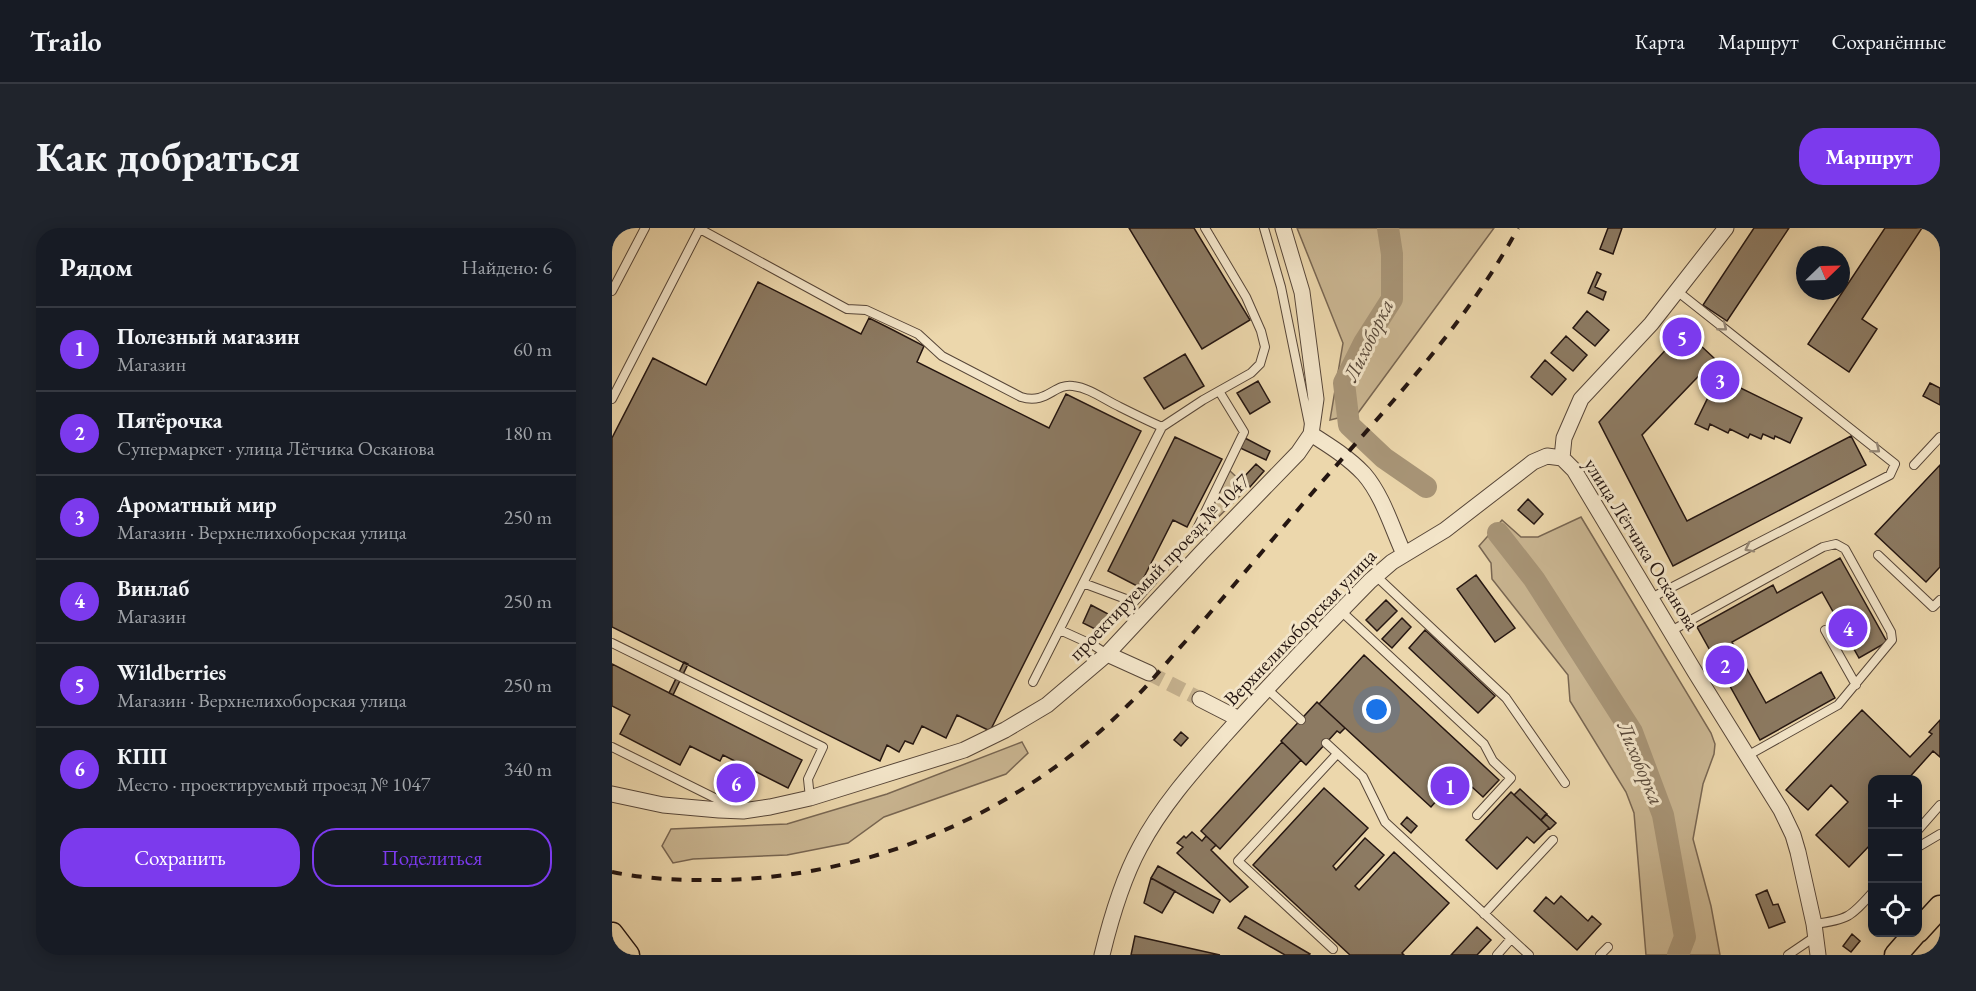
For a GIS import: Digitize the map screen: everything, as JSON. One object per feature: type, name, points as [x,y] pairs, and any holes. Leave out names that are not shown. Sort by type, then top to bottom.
[{"type":"main road","points":[[1922,927],[1940,907]]},
{"type":"main road","points":[[612,934],[628,955]]},
{"type":"main road","points":[[1896,955],[1912,937]]},
{"type":"street","points":[[1284,228],[1302,292],[1316,399],[1311,434],[1338,452],[1364,474],[1382,503],[1404,554]]},
{"type":"street","points":[[1563,458],[1564,438],[1581,399],[1651,324],[1726,228]]},
{"type":"street","name":"проектируемый проезд № 1047","points":[[612,794],[663,805],[743,811],[810,798],[964,750],[1005,730],[1047,705],[1107,654],[1298,453],[1311,434]]},
{"type":"street","name":"Верхнелихоборская улица","points":[[1102,955],[1122,887],[1139,848],[1158,817],[1187,779],[1239,719],[1376,576],[1404,554],[1444,530],[1533,462],[1547,456],[1563,458]]},
{"type":"street","name":"улица Лётчика Осканова","points":[[1563,458],[1574,470],[1781,810],[1793,835],[1818,943]]},
{"type":"street","points":[[1107,654],[1149,672]]},
{"type":"street","points":[[1200,699],[1239,719]]},
{"type":"lane","points":[[612,291],[645,228]]},
{"type":"lane","points":[[1033,682],[1162,427],[1251,373],[1260,364],[1265,347],[1246,297],[1205,228]]},
{"type":"lane","points":[[1264,228],[1281,287],[1311,434]]},
{"type":"lane","points":[[612,399],[700,229],[847,309],[866,310],[918,334],[942,356],[1021,397],[1030,400],[1042,398],[1065,386],[1072,386],[1095,394],[1162,427]]},
{"type":"lane","points":[[1651,598],[1890,475],[1895,464],[1677,291]]},
{"type":"lane","points":[[1083,583],[1134,602],[1195,533],[1244,432],[1219,391]]},
{"type":"lane","points":[[1914,465],[1940,437]]},
{"type":"lane","points":[[1671,631],[1823,547],[1836,544],[1845,549],[1892,636],[1890,645],[1840,703],[1826,707],[1747,756]]},
{"type":"lane","points":[[1878,555],[1933,607],[1940,600]]},
{"type":"lane","points":[[1376,576],[1506,698],[1565,783]]},
{"type":"lane","points":[[1341,611],[1484,744],[1493,761],[1511,778],[1477,814]]},
{"type":"lane","points":[[1060,630],[1107,654]]},
{"type":"lane","points":[[1826,630],[1856,685]]},
{"type":"lane","points":[[612,643],[823,747],[808,779],[810,798]]},
{"type":"lane","points":[[1267,689],[1301,720]]},
{"type":"lane","points":[[1326,743],[1363,777],[1385,822],[1529,955]]},
{"type":"lane","points":[[612,747],[743,811]]},
{"type":"lane","points":[[1333,950],[1238,861],[1337,754]]},
{"type":"lane","points":[[1918,829],[1940,805]]},
{"type":"lane","points":[[1922,844],[1940,834]]},
{"type":"lane","points":[[1484,914],[1554,840]]},
{"type":"lane","points":[[1788,955],[1818,943],[1837,921],[1856,912],[1868,898]]},
{"type":"lane","points":[[1497,955],[1511,939]]},
{"type":"lane","points":[[1600,955],[1608,947]]},
{"type":"shaded area","points":[[1297,228],[1494,228],[1358,413],[1330,420],[1343,343]]},
{"type":"shaded area","points":[[1229,470],[1248,488],[1203,532]]},
{"type":"shaded area","points":[[1581,517],[1711,733],[1715,744],[1714,754],[1703,784],[1693,839],[1711,906],[1720,955],[1646,955],[1634,813],[1626,792],[1570,701],[1568,675],[1492,579],[1491,563],[1479,546],[1502,520],[1521,537],[1538,537]]},
{"type":"shaded area","points":[[1022,742],[1028,753],[1006,774],[884,817],[848,843],[787,855],[693,859],[673,863],[662,846],[671,829],[787,824],[887,794]]},
{"type":"building","points":[[1129,228],[1194,228],[1250,320],[1202,349]]},
{"type":"building","points":[[1608,228],[1622,228],[1613,254],[1600,249]]},
{"type":"building","points":[[1754,228],[1789,228],[1727,321],[1703,305]]},
{"type":"building","points":[[1885,228],[1922,228],[1862,319],[1877,329],[1849,372],[1808,344],[1837,300],[1850,300],[1850,281]]},
{"type":"building","points":[[1597,272],[1601,274],[1595,287],[1606,292],[1603,300],[1588,293]]},
{"type":"building","points":[[758,282],[861,334],[869,318],[891,329],[924,346],[917,362],[1049,428],[1066,394],[1141,431],[990,731],[957,715],[946,738],[922,726],[913,744],[905,741],[899,752],[887,745],[880,761],[612,627],[612,438],[653,358],[706,385]]},
{"type":"building","points":[[1587,311],[1609,330],[1595,346],[1573,328]]},
{"type":"building","points":[[1684,330],[1715,359],[1642,435],[1687,521],[1851,436],[1866,465],[1673,566],[1599,422]]},
{"type":"building","points":[[1566,336],[1587,355],[1573,371],[1551,353]]},
{"type":"building","points":[[1185,354],[1204,386],[1164,409],[1144,378]]},
{"type":"building","points":[[1545,360],[1566,379],[1552,395],[1531,377]]},
{"type":"building","points":[[1718,377],[1802,418],[1790,443],[1775,436],[1774,439],[1763,434],[1761,439],[1750,434],[1748,438],[1730,429],[1728,433],[1710,424],[1708,430],[1695,424]]},
{"type":"building","points":[[1258,381],[1270,402],[1250,414],[1237,393]]},
{"type":"building","points":[[1930,383],[1940,388],[1940,405],[1923,396]]},
{"type":"building","points":[[1175,437],[1222,459],[1187,527],[1173,520],[1139,587],[1108,571]]},
{"type":"building","points":[[1243,437],[1270,451],[1266,460],[1238,447]]},
{"type":"building","points":[[1256,464],[1264,471],[1250,487],[1242,479]]},
{"type":"building","points":[[1940,465],[1940,567],[1926,582],[1875,534]]},
{"type":"building","points":[[1528,499],[1543,514],[1534,524],[1518,510]]},
{"type":"building","points":[[1840,558],[1887,642],[1859,658],[1822,592],[1732,642],[1766,703],[1821,672],[1835,698],[1760,740],[1697,627],[1773,585],[1777,593]]},
{"type":"building","points":[[1476,575],[1515,628],[1495,642],[1457,589]]},
{"type":"building","points":[[1386,600],[1397,611],[1377,631],[1366,620]]},
{"type":"building","points":[[1091,605],[1110,615],[1101,632],[1083,623]]},
{"type":"building","points":[[1402,618],[1411,627],[1392,648],[1382,639]]},
{"type":"building","points":[[1425,630],[1495,696],[1478,713],[1409,648]]},
{"type":"building","points":[[1364,655],[1499,780],[1483,797],[1472,787],[1457,803],[1445,791],[1431,807],[1319,704]]},
{"type":"building","points":[[684,662],[688,664],[673,695],[669,693]]},
{"type":"building","points":[[612,664],[802,760],[788,788],[723,755],[720,761],[690,746],[680,765],[620,734],[630,715],[612,706]]},
{"type":"building","points":[[1317,702],[1345,728],[1340,733],[1337,731],[1306,765],[1281,741]]},
{"type":"building","points":[[1862,710],[1910,757],[1932,734],[1929,732],[1940,720],[1940,757],[1933,751],[1911,775],[1868,775],[1868,847],[1849,867],[1816,835],[1848,802],[1831,785],[1808,810],[1786,790]]},
{"type":"building","points":[[1181,732],[1188,738],[1181,746],[1174,740]]},
{"type":"building","points":[[1282,742],[1301,760],[1220,849],[1201,831]]},
{"type":"building","points":[[729,770],[751,781],[742,799],[720,788]]},
{"type":"building","points":[[1324,788],[1368,828],[1333,866],[1336,870],[1365,838],[1384,855],[1355,886],[1359,890],[1394,852],[1449,903],[1402,953],[1404,955],[1350,955],[1253,865]]},
{"type":"building","points":[[1520,789],[1547,814],[1541,820],[1514,795]]},
{"type":"building","points":[[1511,792],[1549,828],[1534,843],[1527,837],[1497,869],[1466,840]]},
{"type":"building","points":[[1546,814],[1556,823],[1550,829],[1541,820]]},
{"type":"building","points":[[1407,817],[1417,826],[1411,833],[1401,824]]},
{"type":"building","points":[[1192,832],[1202,841],[1206,836],[1216,845],[1211,850],[1248,887],[1230,902],[1177,853],[1183,847],[1177,843]]},
{"type":"building","points":[[1158,866],[1220,900],[1213,913],[1151,878]]},
{"type":"building","points":[[1151,878],[1175,891],[1162,913],[1144,903]]},
{"type":"building","points":[[1767,890],[1773,905],[1778,904],[1785,922],[1769,928],[1756,895]]},
{"type":"building","points":[[1561,896],[1588,921],[1592,916],[1601,924],[1577,950],[1534,911],[1546,897],[1554,904]]},
{"type":"building","points":[[1245,916],[1310,954],[1285,955],[1238,928]]},
{"type":"building","points":[[1477,927],[1491,940],[1477,955],[1451,955]]},
{"type":"building","points":[[1852,934],[1860,941],[1851,952],[1843,946]]},
{"type":"building","points":[[1135,936],[1220,955],[1131,955]]},
{"type":"waterway","name":"Лихоборка","points":[[1388,228],[1392,254],[1392,299],[1364,343],[1344,383],[1349,425],[1384,458],[1426,487]]},
{"type":"waterway","name":"Лихоборка","points":[[1498,533],[1534,579],[1632,732],[1663,815],[1685,937],[1678,955]]},
{"type":"tunnel","points":[[1149,673],[1200,699]]},
{"type":"railway","points":[[612,872],[634,876],[700,880],[759,878],[818,870],[876,855],[932,836],[985,810],[1037,780],[1084,745],[1143,690],[1447,336],[1496,265],[1518,228]]},
{"type":"place","name":"Wildberries","points":[[1682,337]]},
{"type":"place","name":"Ароматный мир","points":[[1720,380]]},
{"type":"place","name":"Винлаб","points":[[1848,628]]},
{"type":"place","name":"Пятёрочка","points":[[1725,665]]},
{"type":"place","name":"КПП","points":[[736,783]]},
{"type":"place","name":"Полезный магазин","points":[[1450,786]]}]
